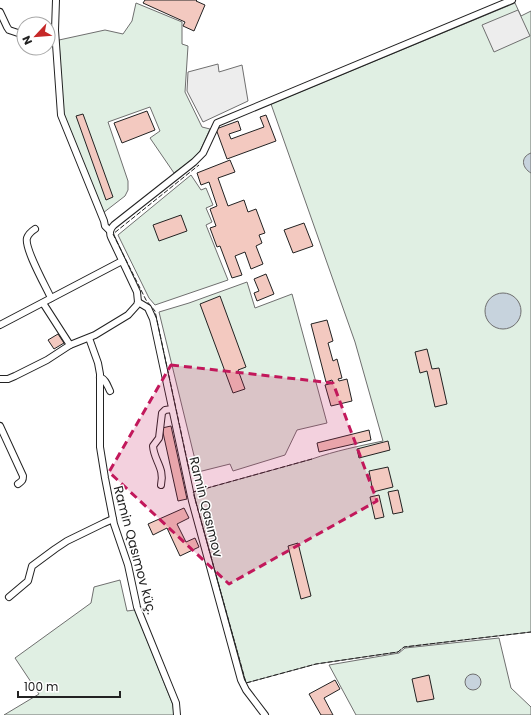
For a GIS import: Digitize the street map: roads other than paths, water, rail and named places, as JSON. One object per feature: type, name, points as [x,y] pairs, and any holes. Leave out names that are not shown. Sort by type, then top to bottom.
[{"type":"street","points":[[55,16],[56,0]]},
{"type":"street","points":[[110,232],[114,225],[185,170],[198,158],[206,147],[214,127],[220,121],[512,0]]},
{"type":"street","points":[[0,12],[9,30],[16,33]]},
{"type":"street","points":[[0,380],[15,376],[51,358],[70,345],[89,338],[102,331],[128,315],[135,309],[138,302],[135,288],[106,226],[61,115],[56,52]]},
{"type":"street","points":[[35,229],[27,236],[27,245],[51,298]]},
{"type":"street","points":[[0,325],[122,261]]},
{"type":"street","points":[[43,302],[70,345]]},
{"type":"street","name":"Ramin Qasımov","points":[[138,302],[148,308],[153,319],[192,502],[241,680],[246,690],[265,715]]},
{"type":"street","name":"Ramin Qasımov küç.","points":[[89,338],[98,363],[100,377],[101,453],[104,478],[115,530],[128,565],[137,607],[176,703],[177,715]]},
{"type":"street","points":[[100,377],[106,381],[110,391]]},
{"type":"street","points":[[161,485],[163,478],[162,472],[155,456],[153,446],[158,438],[162,413],[165,410],[172,409]]},
{"type":"street","points":[[0,426],[23,476],[22,481],[18,484]]},
{"type":"street","points":[[9,597],[28,581],[33,564],[67,541],[113,520]]}]
